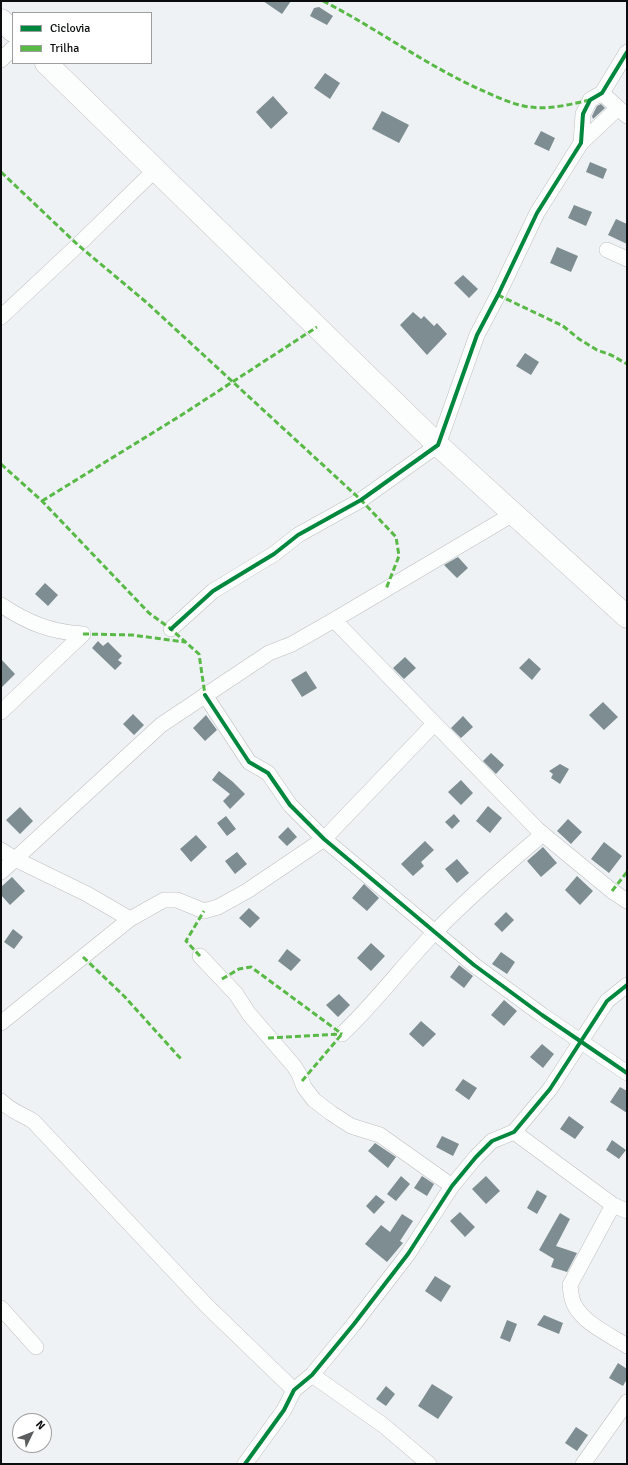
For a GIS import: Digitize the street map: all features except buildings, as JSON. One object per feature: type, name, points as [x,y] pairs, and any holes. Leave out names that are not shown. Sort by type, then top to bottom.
[{"type":"main road","points":[[1,20],[12,30]]},
{"type":"main road","points":[[47,64],[438,445],[627,616]]},
{"type":"street","points":[[1,60],[12,49]]},
{"type":"street","points":[[581,143],[583,114],[590,100],[602,93],[627,52]]},
{"type":"street","points":[[171,629],[214,591],[274,554],[298,535],[361,500],[438,445],[477,335],[537,213],[581,143],[623,112],[602,93]]},
{"type":"street","points":[[1,317],[156,169]]},
{"type":"street","points":[[608,250],[627,259]]},
{"type":"street","points":[[1,872],[161,725],[269,653],[292,644],[513,514]]},
{"type":"street","points":[[1,605],[18,616],[43,627],[62,633],[83,634],[1,712]]},
{"type":"street","points":[[334,620],[543,834],[612,891],[627,901]]},
{"type":"street","points":[[205,695],[249,762],[268,773],[290,806],[324,839],[474,965],[627,1073]]},
{"type":"street","points":[[1,1023],[130,919],[164,900],[177,900],[204,910],[218,907],[247,891],[324,839],[434,724]]},
{"type":"street","points":[[342,1034],[363,1014],[435,932],[497,872],[543,834]]},
{"type":"street","points":[[1,850],[15,859],[87,894],[130,919]]},
{"type":"street","points":[[200,956],[236,994],[249,1014],[294,1066],[300,1074],[304,1087],[314,1100],[351,1126],[380,1135],[452,1186]]},
{"type":"street","points":[[245,1464],[284,1410],[294,1390],[312,1375],[408,1254],[452,1186],[476,1157],[492,1141],[514,1132],[550,1089],[606,1001],[627,985]]},
{"type":"street","points":[[1,1101],[10,1110],[24,1115],[33,1121],[207,1306],[294,1390]]},
{"type":"street","points":[[514,1132],[614,1205],[627,1211]]},
{"type":"street","points":[[614,1205],[570,1285],[571,1296],[574,1306],[585,1318],[627,1346]]},
{"type":"street","points":[[1,1308],[36,1347]]},
{"type":"street","points":[[312,1375],[383,1425],[429,1464]]},
{"type":"street","points":[[583,1464],[627,1402]]},
{"type":"marked path","points":[[323,1],[459,79],[504,100],[524,106],[538,108],[560,106],[590,100]]},
{"type":"marked path","points":[[1,172],[78,245],[146,302],[361,500],[396,537],[399,556],[386,589]]},
{"type":"marked path","points":[[498,295],[563,326],[579,339],[597,350],[611,355],[627,364]]},
{"type":"marked path","points":[[42,501],[180,416],[317,327]]},
{"type":"marked path","points":[[1,464],[42,501],[149,613],[171,629],[199,654],[205,695]]},
{"type":"marked path","points":[[83,634],[132,635],[185,642]]},
{"type":"marked path","points":[[612,891],[627,872]]},
{"type":"marked path","points":[[200,956],[186,941],[204,911]]},
{"type":"marked path","points":[[83,957],[124,996],[181,1059]]},
{"type":"marked path","points":[[222,979],[239,969],[251,967],[342,1034]]},
{"type":"marked path","points":[[268,1038],[342,1034]]},
{"type":"marked path","points":[[302,1081],[342,1034]]},
{"type":"cycle path","points":[[171,629],[213,591],[274,554],[298,535],[361,500],[438,445],[477,335],[537,213],[581,143],[583,114],[590,100],[602,93],[627,52]]},
{"type":"cycle path","points":[[205,695],[249,762],[268,773],[290,805],[324,839],[474,965],[542,1015],[627,1073]]},
{"type":"cycle path","points":[[245,1464],[284,1410],[294,1390],[312,1375],[354,1324],[408,1254],[452,1186],[476,1157],[492,1141],[514,1132],[550,1089],[607,1001],[627,985]]}]
